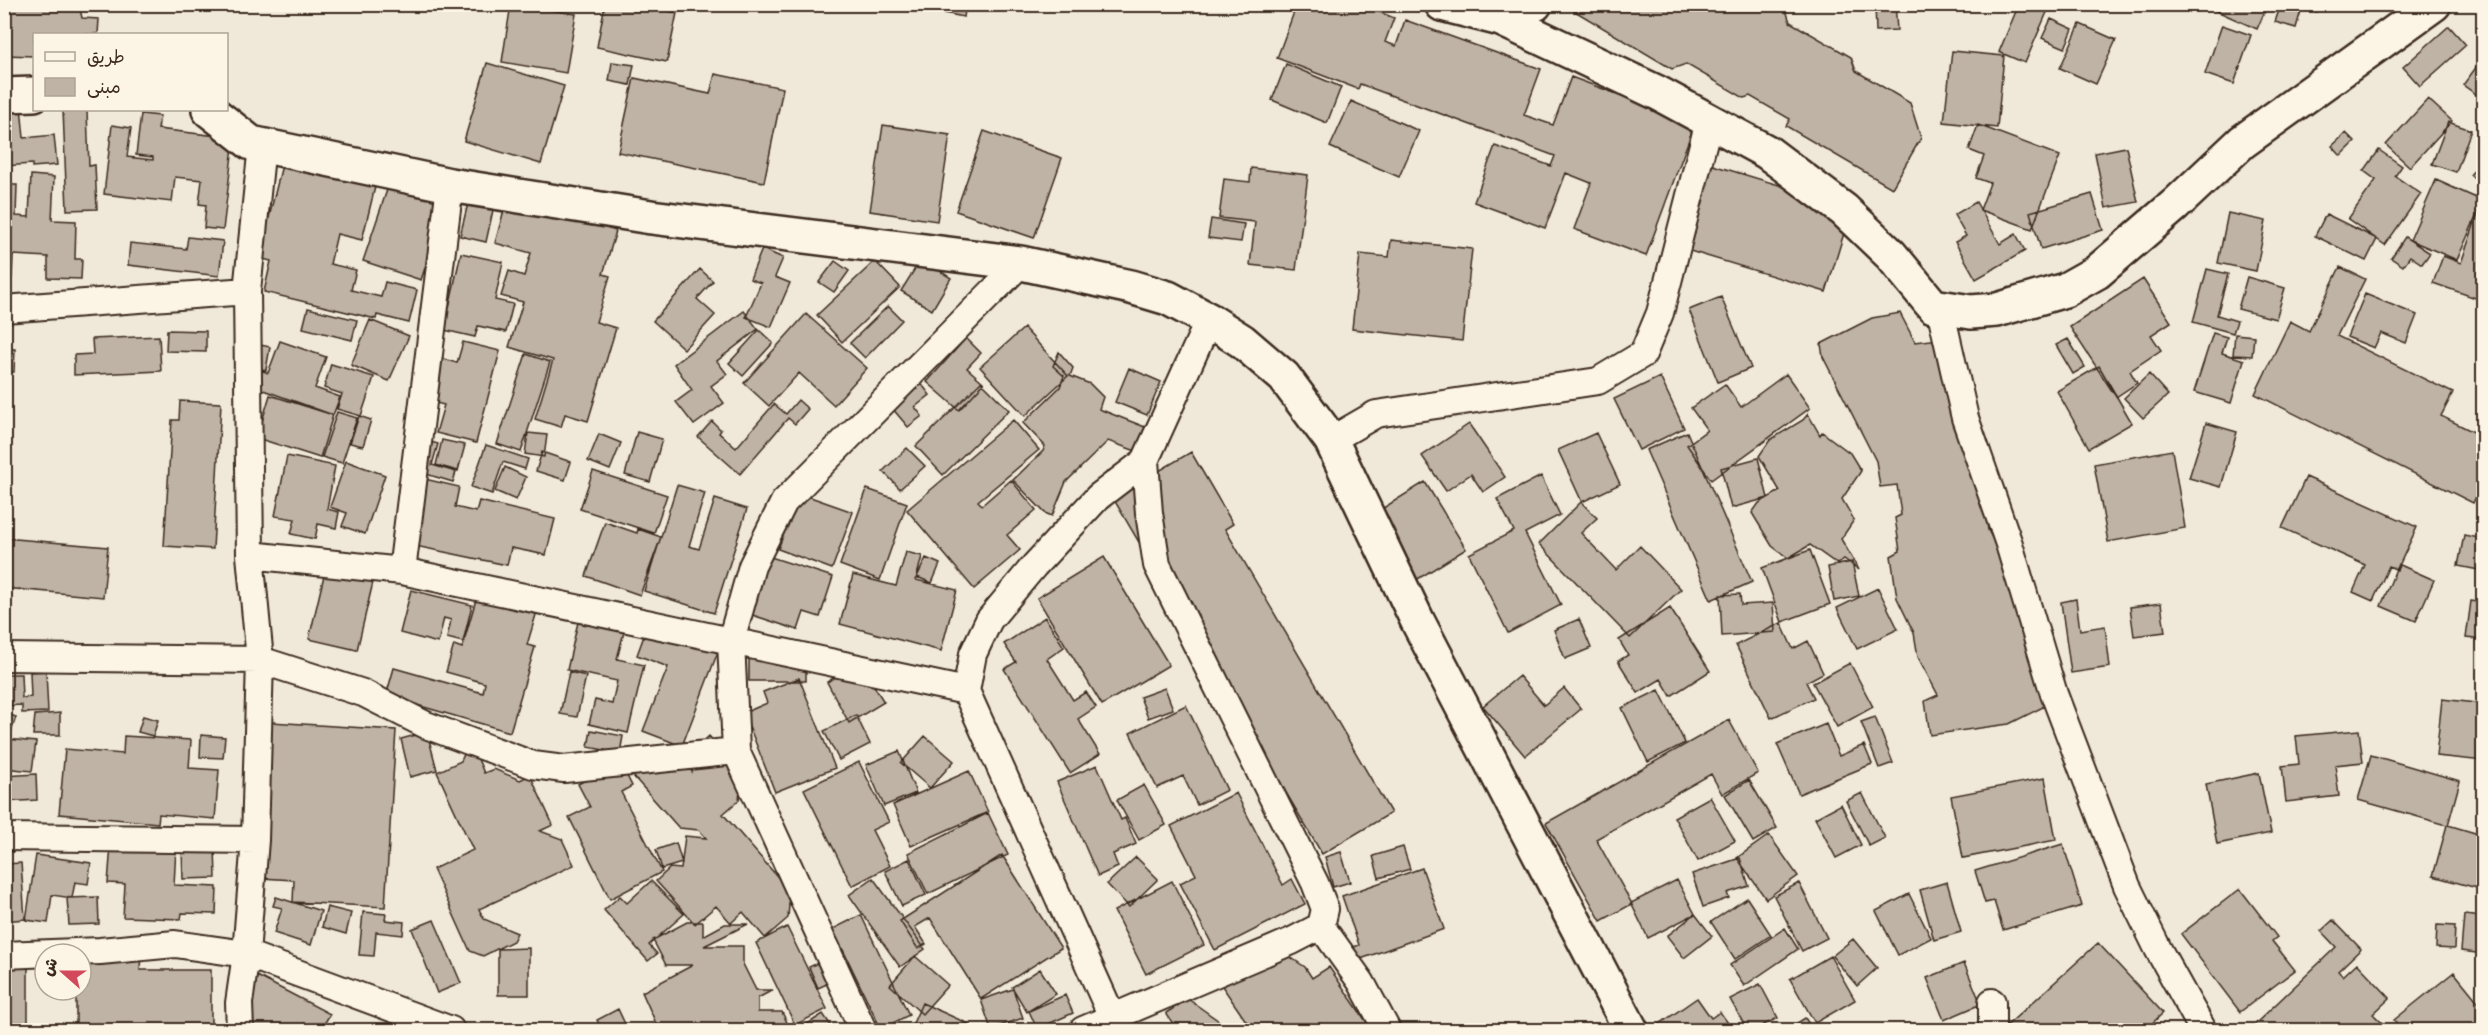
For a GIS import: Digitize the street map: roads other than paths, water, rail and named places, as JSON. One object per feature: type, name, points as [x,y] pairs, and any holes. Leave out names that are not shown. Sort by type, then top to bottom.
[{"type":"street","points":[[1442,4],[1501,19],[1658,93],[1767,152],[1844,210],[1891,255],[1934,306],[1971,312],[1997,310],[2066,290],[2097,272],[2175,205],[2242,142],[2434,4]]},
{"type":"street","points":[[1501,19],[1535,4]]},
{"type":"street","points":[[4,95],[33,94]]},
{"type":"street","points":[[210,111],[242,137],[262,145],[450,184],[651,218],[1021,263],[1131,287],[1168,298],[1242,341],[1284,377],[1331,440],[1418,622],[1631,1030]]},
{"type":"street","points":[[1331,440],[1376,414],[1598,381],[1643,354],[1660,313],[1709,121]]},
{"type":"street","points":[[240,1030],[239,1003],[246,954],[255,840],[260,660],[250,555],[247,291],[262,145]]},
{"type":"street","points":[[402,571],[450,184]]},
{"type":"street","points":[[863,1030],[736,751],[731,641],[752,566],[784,501],[1021,263]]},
{"type":"street","points":[[4,309],[247,291]]},
{"type":"street","points":[[1940,308],[1965,418],[2009,544],[2054,694],[2127,886],[2158,949],[2203,1030]]},
{"type":"street","points":[[1114,1024],[966,691],[973,654],[989,620],[1034,566],[1098,497],[1145,461],[1209,320]]},
{"type":"street","points":[[1145,461],[1149,513],[1157,565],[1315,883],[1325,909],[1321,926],[1361,982],[1387,1030]]},
{"type":"street","points":[[250,555],[402,571],[966,691]]},
{"type":"street","points":[[4,657],[260,660],[363,693],[426,725],[533,765],[564,769],[736,751]]},
{"type":"street","points":[[4,837],[255,840]]},
{"type":"street","points":[[1083,1030],[1114,1024],[1321,926]]},
{"type":"street","points":[[4,955],[100,951],[175,944],[246,954],[451,1030]]},
{"type":"street","points":[[1992,1002],[1992,1030]]}]
